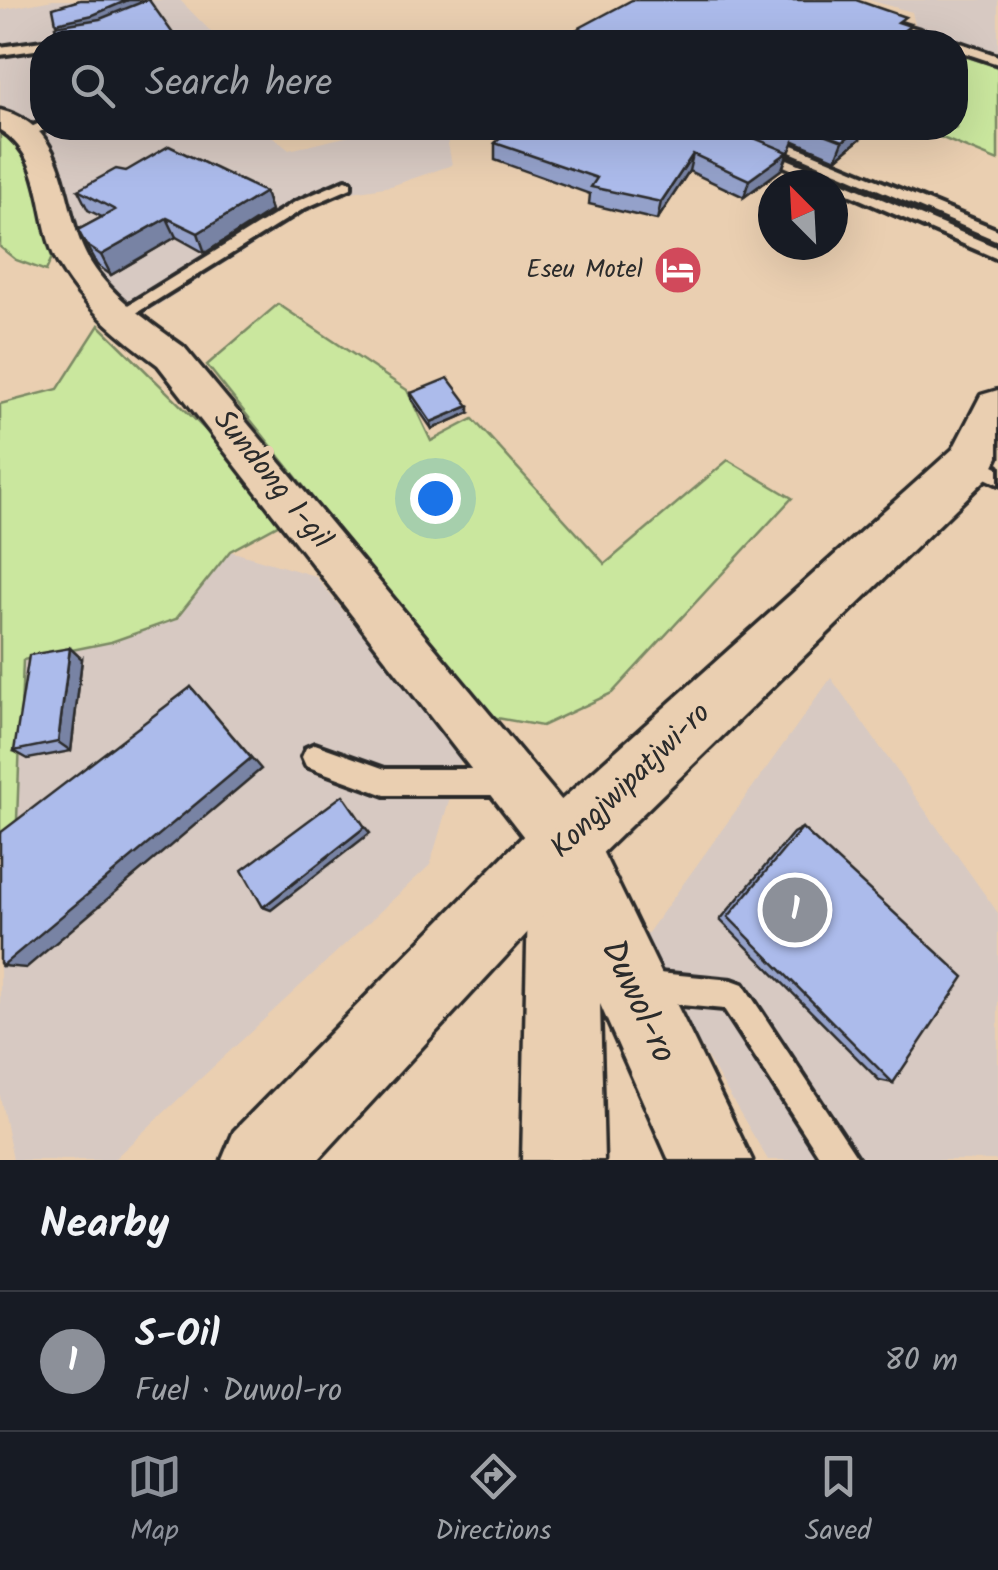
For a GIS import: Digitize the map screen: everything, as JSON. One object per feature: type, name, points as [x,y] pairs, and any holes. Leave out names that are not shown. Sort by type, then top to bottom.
[{"type":"main road","name":"Kongjwipatjwi-ro","points":[[263,1160],[563,844],[989,448]]},
{"type":"main road","name":"Duwol-ro","points":[[563,844],[711,1160]]},
{"type":"main road","points":[[563,844],[563,1160]]},
{"type":"street","name":"Sundong 1-gil","points":[[31,140],[46,162],[72,261],[105,306],[171,356],[563,844]]},
{"type":"lane","points":[[870,18],[908,30]]},
{"type":"lane","points":[[0,51],[30,47]]},
{"type":"lane","points":[[968,50],[998,60]]},
{"type":"lane","points":[[731,140],[998,254]]},
{"type":"lane","points":[[770,140],[998,236]]},
{"type":"lane","points":[[119,316],[300,205],[346,185]]},
{"type":"lane","points":[[315,757],[384,782],[514,782]]},
{"type":"lane","points":[[630,985],[732,995],[842,1160]]},
{"type":"shaded area","points":[[53,0],[180,0],[209,30],[30,30],[30,140],[277,140],[289,150],[332,140],[447,140],[452,165],[391,186],[333,195],[142,315],[90,272],[64,190],[0,115],[0,10]]},
{"type":"shaded area","points":[[869,0],[998,0],[998,67],[968,57],[968,30],[916,30],[912,12]]},
{"type":"shaded area","points":[[230,551],[315,576],[462,756],[430,865],[113,1160],[13,1160],[0,1096],[0,838],[17,820],[23,660],[111,642],[176,619]]},
{"type":"shaded area","points":[[831,678],[998,913],[998,1160],[768,1160],[640,944]]},
{"type":"green space","points":[[968,57],[998,67],[998,161],[947,140],[968,140]]},
{"type":"green space","points":[[0,127],[39,164],[57,246],[46,271],[16,260],[0,247]]},
{"type":"green space","points":[[278,304],[407,390],[431,441],[473,419],[605,564],[728,460],[792,498],[612,693],[542,726],[486,716],[207,365]]},
{"type":"green space","points":[[99,325],[228,452],[283,522],[230,551],[176,619],[111,642],[23,660],[17,820],[0,838],[0,404],[58,389]]},
{"type":"building","points":[[80,0],[128,0],[93,15],[56,23],[53,8]]},
{"type":"building","points":[[149,0],[170,30],[56,30],[55,26],[100,19]]},
{"type":"building","points":[[632,0],[856,0],[905,17],[898,22],[910,26],[904,30],[576,30]]},
{"type":"building","points":[[759,140],[788,152],[749,180],[693,154],[661,202],[591,187],[597,178],[495,143]]},
{"type":"building","points":[[169,146],[265,192],[198,233],[167,218],[101,255],[86,245],[78,230],[115,210],[78,190],[116,169],[126,171]]},
{"type":"building","points":[[448,378],[469,406],[431,422],[411,393]]},
{"type":"building","points":[[70,648],[58,742],[14,751],[29,655]]},
{"type":"building","points":[[191,687],[251,758],[2,966],[0,833]]},
{"type":"building","points":[[343,795],[365,827],[263,907],[242,870]]},
{"type":"building","points":[[802,828],[964,977],[893,1083],[728,917]]},
{"type":"place","name":"Eseu Motel","points":[[678,270]]},
{"type":"place","name":"S-Oil","points":[[795,910]]}]
